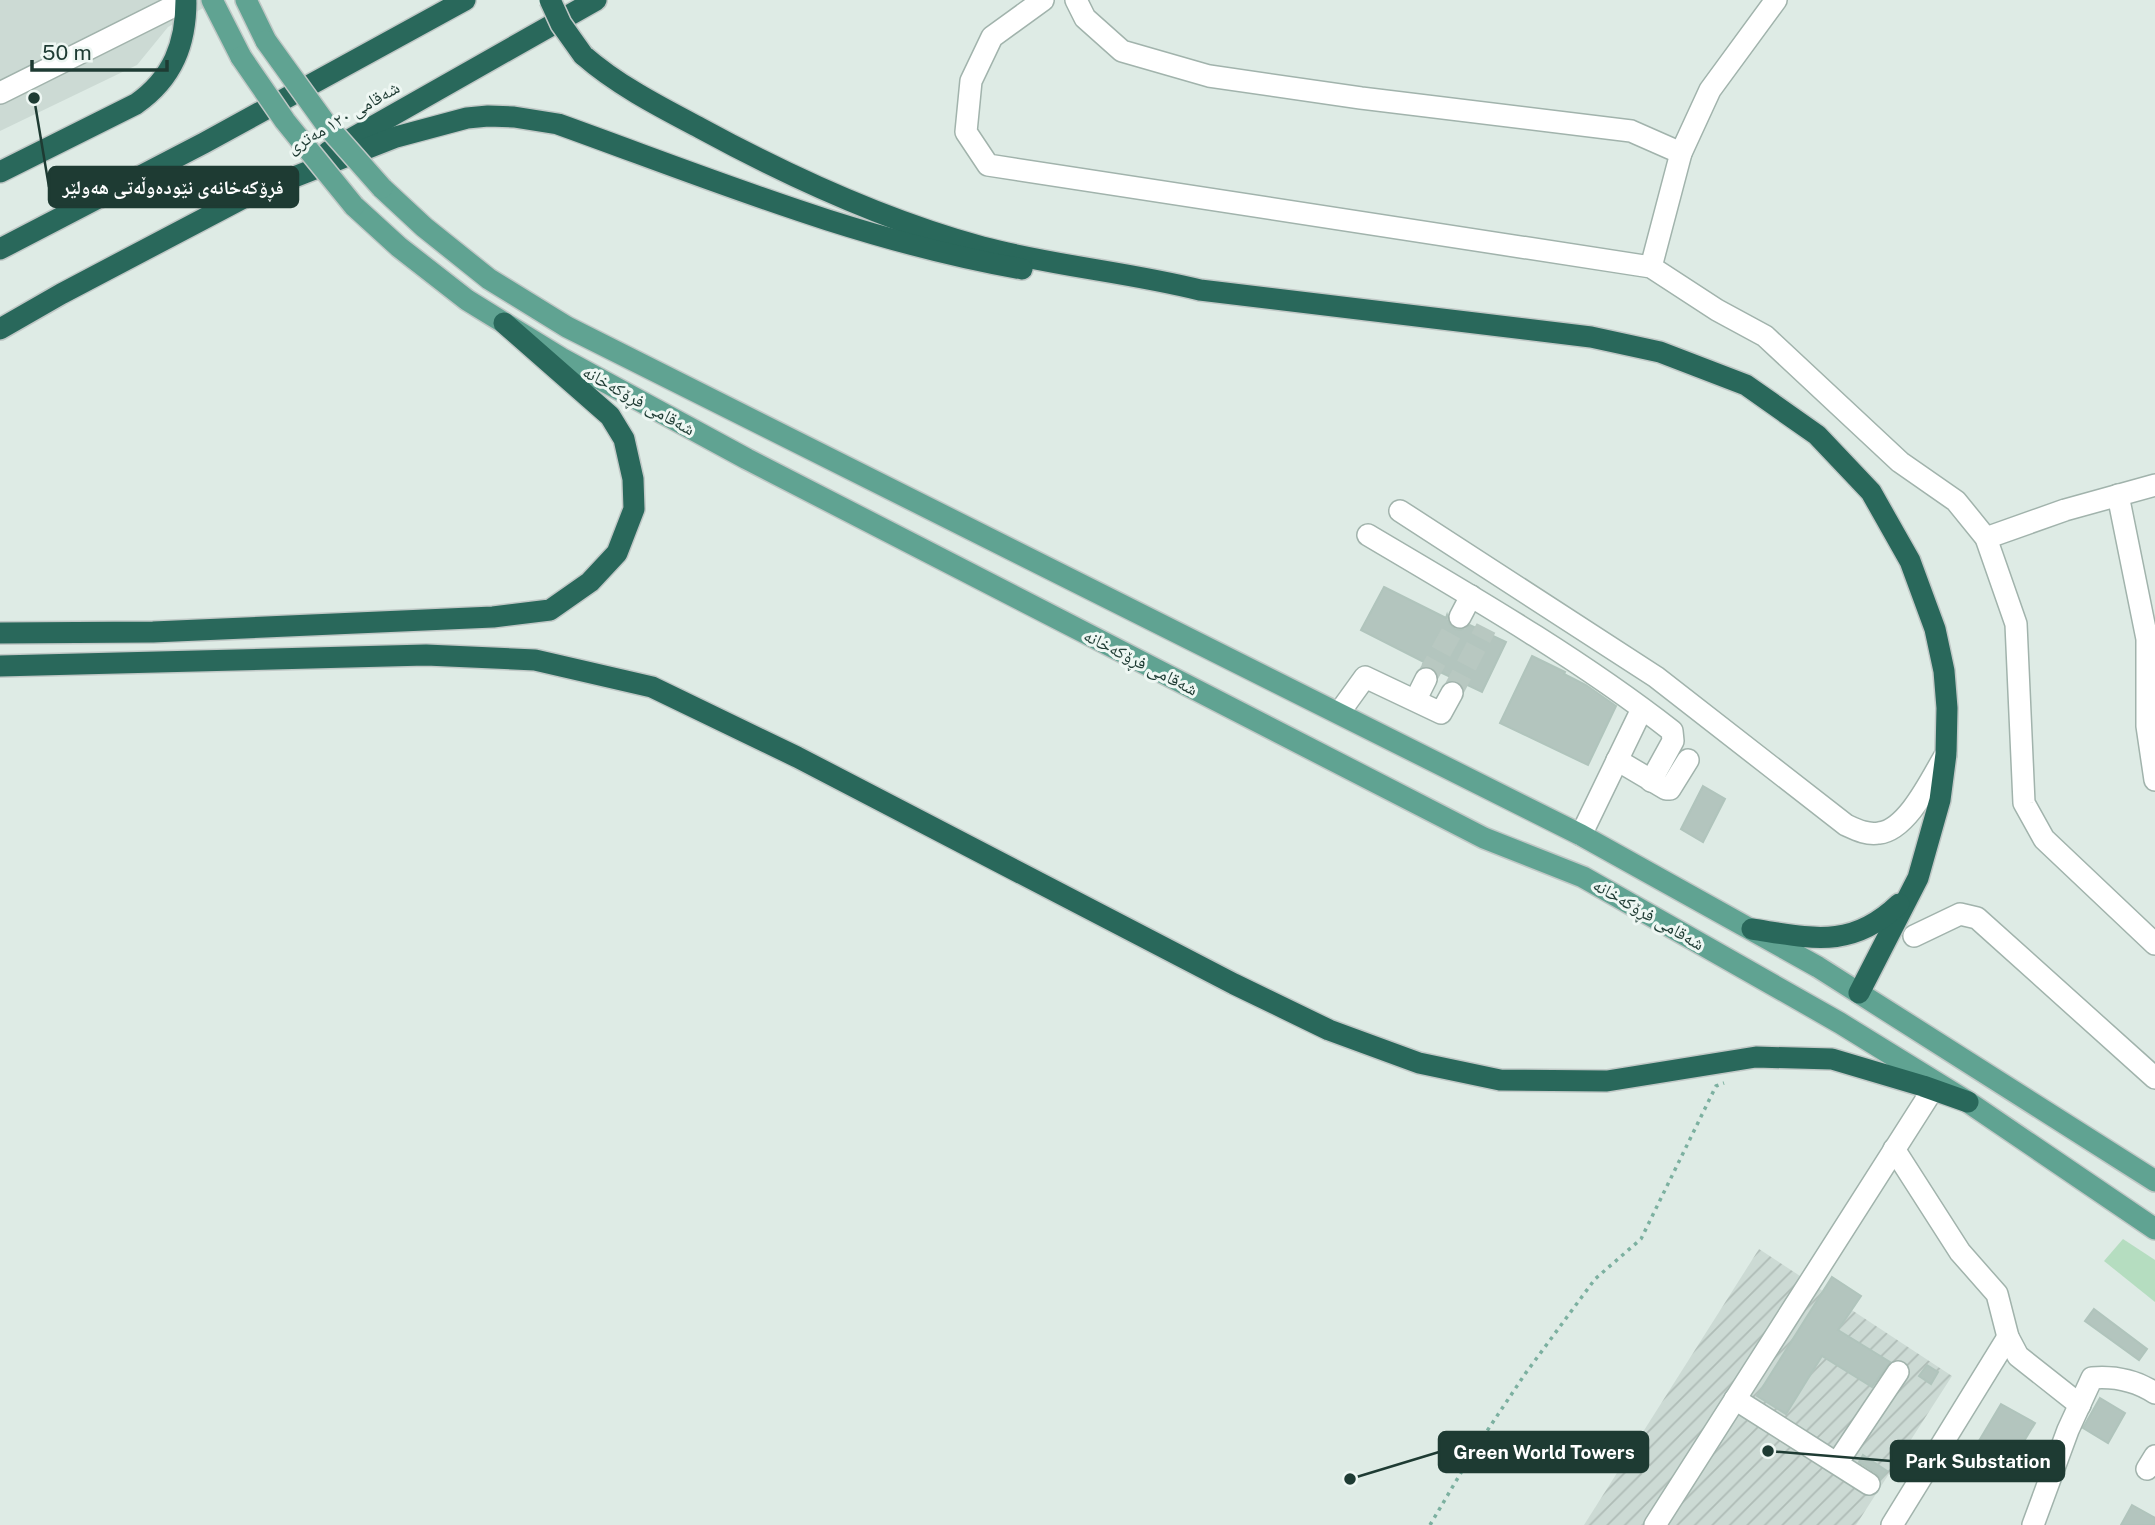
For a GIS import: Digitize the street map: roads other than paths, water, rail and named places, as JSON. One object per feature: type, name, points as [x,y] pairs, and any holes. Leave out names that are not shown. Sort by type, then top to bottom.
[{"type":"highway","points":[[0,172],[136,104],[150,94],[167,74],[180,52],[186,0]]},
{"type":"highway","points":[[0,249],[204,143],[465,0]]},
{"type":"highway","points":[[550,0],[565,30],[594,65],[667,111],[765,163],[910,226],[984,247],[1100,271],[1152,278],[1200,290]]},
{"type":"highway","name":"شەقامی ١٢٠ مەتری","points":[[0,329],[256,192],[596,0]]},
{"type":"highway","points":[[256,192],[396,137],[434,126],[488,116],[536,119],[558,124],[833,223],[974,261],[1147,288],[1200,290],[1591,337],[1660,352],[1746,385],[1817,435],[1871,492],[1910,561],[1935,629],[1944,671],[1947,708],[1946,754],[1933,831],[1918,878],[1859,993]]},
{"type":"highway","points":[[0,340],[61,294]]},
{"type":"highway","points":[[0,634],[153,632],[493,617],[550,610],[590,582],[617,553],[634,509],[633,480],[624,439],[610,416],[505,323]]},
{"type":"highway","points":[[0,666],[426,655],[535,660],[653,687],[797,757],[1234,984],[1329,1030],[1419,1063],[1500,1080],[1607,1082],[1756,1057],[1832,1059],[1968,1102]]},
{"type":"highway","points":[[1752,929],[1808,937],[1843,936],[1865,930],[1878,922],[1909,895]]},
{"type":"main road","name":"شەقامی فڕۆکەخانە","points":[[212,0],[242,57],[285,121],[354,206],[399,247],[467,300],[561,358],[760,466],[1471,832],[1583,877],[1840,1023],[1968,1102],[2155,1230]]},
{"type":"main road","name":"شەقامی فڕۆکەخانە","points":[[246,0],[266,41],[328,127],[382,188],[424,227],[489,279],[568,327],[681,386],[1581,835],[1752,929],[1859,993],[2155,1181]]},
{"type":"main road","points":[[1583,877],[1601,846]]},
{"type":"main road","points":[[1840,1023],[1859,993]]},
{"type":"street","points":[[0,93],[186,0]]},
{"type":"street","points":[[1044,0],[992,37],[971,81],[966,132],[988,165],[1651,267],[1717,310],[1765,336],[1900,462],[1956,501],[1986,538],[2015,624],[2024,803],[2044,839],[2155,944]]},
{"type":"street","points":[[1076,0],[1085,18],[1122,51],[1209,76],[1361,98],[1631,131],[1681,153]]},
{"type":"street","points":[[1651,267],[1681,153],[1710,90],[1776,0]]},
{"type":"street","points":[[1986,538],[2065,510],[2155,485]]},
{"type":"street","points":[[2118,495],[2147,639],[2147,726],[2155,780]]},
{"type":"street","points":[[1394,551],[1409,517],[1666,683],[1846,825],[1865,833],[1881,833],[1909,814],[1946,754]]},
{"type":"street","points":[[1368,535],[1471,596],[1491,620],[1642,709],[1672,732],[1674,738],[1651,781]]},
{"type":"street","points":[[1460,617],[1471,596]]},
{"type":"street","points":[[1339,713],[1365,677],[1441,713],[1452,692]]},
{"type":"street","points":[[1416,699],[1426,679]]},
{"type":"street","points":[[1581,835],[1642,709]]},
{"type":"street","points":[[1617,760],[1663,789],[1670,789],[1688,760]]},
{"type":"street","points":[[1914,936],[1960,914],[1977,918],[2155,1078]]},
{"type":"street","points":[[1655,1525],[1933,1089]]},
{"type":"street","points":[[1894,1149],[1960,1252],[1997,1294],[2008,1337],[2018,1356],[2080,1405]]},
{"type":"street","points":[[1892,1525],[2008,1337]]},
{"type":"street","points":[[1837,1464],[1898,1372]]},
{"type":"street","points":[[2033,1525],[2092,1378],[2108,1377],[2139,1383],[2155,1393]]},
{"type":"street","points":[[1735,1399],[1869,1483]]},
{"type":"tunnel","points":[[1426,679],[1460,617]]},
{"type":"tunnel","points":[[1452,693],[1486,628]]},
{"type":"place","name":"فڕۆکەخانەی نێودەوڵەتی هەولێر","points":[[34,98]]},
{"type":"place","name":"Park Substation","points":[[1768,1451]]},
{"type":"place","name":"Green World Towers","points":[[1350,1479]]}]
